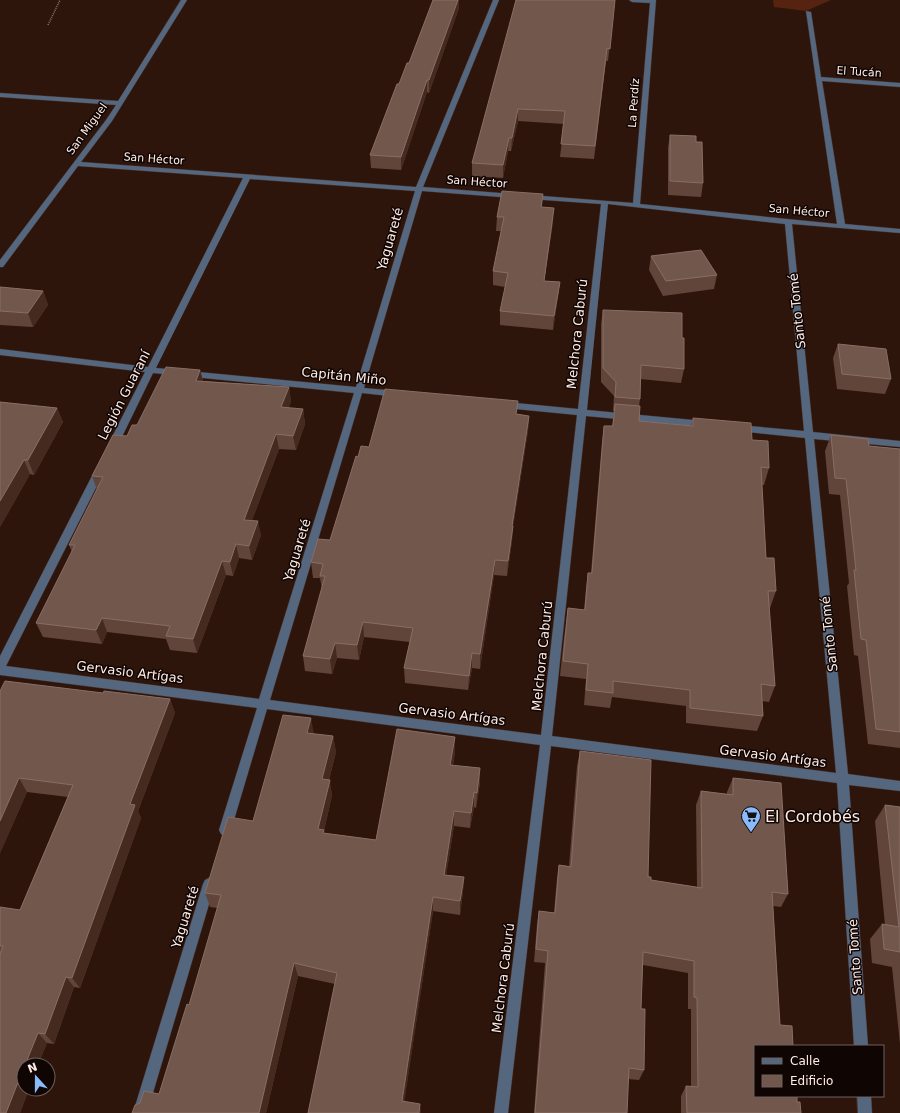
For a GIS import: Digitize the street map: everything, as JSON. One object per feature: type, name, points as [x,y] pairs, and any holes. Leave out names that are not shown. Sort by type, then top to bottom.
[{"type":"street","name":"San Miguel","points":[[0,265],[3,259],[109,121],[184,0]]},
{"type":"street","name":"Yaguareté","points":[[222,840],[360,390],[419,189],[496,0]]},
{"type":"street","points":[[632,0],[653,0]]},
{"type":"street","name":"La Perdíz","points":[[636,206],[653,0]]},
{"type":"street","points":[[808,12],[841,226]]},
{"type":"street","name":"El Tucán","points":[[818,78],[900,85]]},
{"type":"street","points":[[0,94],[119,103]]},
{"type":"street","name":"San Héctor","points":[[75,164],[605,202],[788,222],[900,231]]},
{"type":"street","name":"Legión Guaraní","points":[[0,668],[247,177]]},
{"type":"street","name":"Melchora Caburú","points":[[500,1113],[546,741],[605,202]]},
{"type":"street","name":"Santo Tomé","points":[[788,222],[844,779],[861,1045]]},
{"type":"street","name":"Capitán Miño","points":[[0,352],[151,370],[406,395]]},
{"type":"street","points":[[498,404],[716,426]]},
{"type":"street","points":[[731,427],[900,444]]},
{"type":"street","name":"Gervasio Artígas","points":[[0,668],[263,704],[900,786]]},
{"type":"street","name":"Yaguareté","points":[[140,1113],[213,870]]},
{"type":"street","points":[[864,1097],[865,1113]]},
{"type":"path","points":[[48,25],[60,0]]},
{"type":"shaded area","points":[[773,0],[831,0],[806,11],[774,7]]},
{"type":"building","points":[[433,0],[458,0],[429,80],[427,80],[401,157],[370,155],[397,84],[399,84],[407,63],[409,63]]},
{"type":"building","points":[[516,0],[615,0],[610,49],[607,48],[595,146],[561,144],[565,111],[518,109],[512,138],[509,138],[503,165],[472,163]]},
{"type":"building","points":[[670,135],[696,136],[696,142],[702,142],[703,183],[670,181]]},
{"type":"building","points":[[502,191],[543,194],[541,207],[554,208],[544,281],[560,282],[554,316],[500,311],[508,273],[493,271],[504,217],[497,217]]},
{"type":"building","points":[[701,250],[717,275],[666,281],[651,256]]},
{"type":"building","points":[[0,287],[43,291],[28,313],[0,311]]},
{"type":"building","points":[[603,310],[682,313],[684,369],[641,365],[640,399],[615,397],[616,382],[603,368]]},
{"type":"building","points":[[838,344],[886,349],[891,379],[842,374]]},
{"type":"building","points":[[166,367],[200,370],[196,381],[289,387],[281,407],[303,409],[293,436],[276,434],[244,520],[258,521],[249,546],[236,544],[230,562],[222,561],[193,639],[166,636],[170,626],[102,618],[96,630],[36,623],[75,545],[69,545],[103,477],[92,476],[113,435],[127,436],[132,425],[137,425]]},
{"type":"building","points":[[385,389],[518,401],[516,414],[529,416],[508,561],[495,560],[480,654],[472,653],[469,676],[404,668],[413,628],[363,622],[357,645],[335,643],[330,659],[303,656],[325,576],[320,576],[323,564],[311,562],[318,539],[330,540],[356,456],[358,457],[361,446],[369,447]]},
{"type":"building","points":[[0,402],[57,408],[28,460],[24,460],[0,501]]},
{"type":"building","points":[[615,404],[640,406],[639,421],[693,426],[693,418],[751,423],[752,440],[768,441],[769,468],[761,467],[766,558],[774,558],[776,591],[768,591],[775,686],[761,684],[763,716],[690,708],[690,690],[613,681],[613,693],[586,690],[588,664],[563,661],[568,608],[585,610],[588,573],[592,573],[604,426],[613,426]]},
{"type":"building","points":[[831,435],[868,439],[869,446],[900,449],[900,732],[876,729],[866,640],[861,639],[854,570],[856,570],[846,479],[835,478]]},
{"type":"building","points":[[5,681],[103,693],[104,691],[170,699],[130,804],[135,805],[72,978],[66,977],[45,1034],[38,1033],[28,1057],[16,1057],[16,1087],[6,1113],[0,1113],[0,954],[3,946],[0,946],[0,907],[20,910],[73,785],[19,778],[0,821],[0,691]]},
{"type":"building","points":[[283,715],[311,718],[307,733],[333,736],[322,779],[330,780],[318,829],[324,830],[323,833],[376,840],[397,729],[455,737],[450,765],[480,768],[477,793],[474,792],[471,813],[454,811],[444,875],[464,877],[460,901],[433,897],[402,1101],[420,1104],[419,1113],[308,1113],[337,973],[294,963],[259,1113],[132,1113],[135,1105],[140,1103],[144,1091],[159,1094],[187,1004],[189,1005],[221,895],[205,893],[228,817],[253,821]]},
{"type":"building","points":[[580,751],[651,760],[648,877],[651,877],[651,880],[702,888],[701,791],[733,795],[733,778],[781,783],[788,894],[772,892],[780,1025],[792,1026],[793,1045],[754,1045],[754,1097],[797,1097],[797,1102],[800,1102],[801,1113],[687,1113],[686,1086],[698,1087],[697,998],[694,997],[694,961],[643,952],[641,1009],[645,1009],[644,1070],[629,1068],[627,1113],[535,1113],[548,951],[536,949],[539,911],[555,913],[559,865],[571,867]]},
{"type":"building","points":[[885,805],[900,807],[900,952],[884,949],[882,924],[899,927]]},
{"type":"place","name":"El Cordobés","points":[[751,833]]}]
